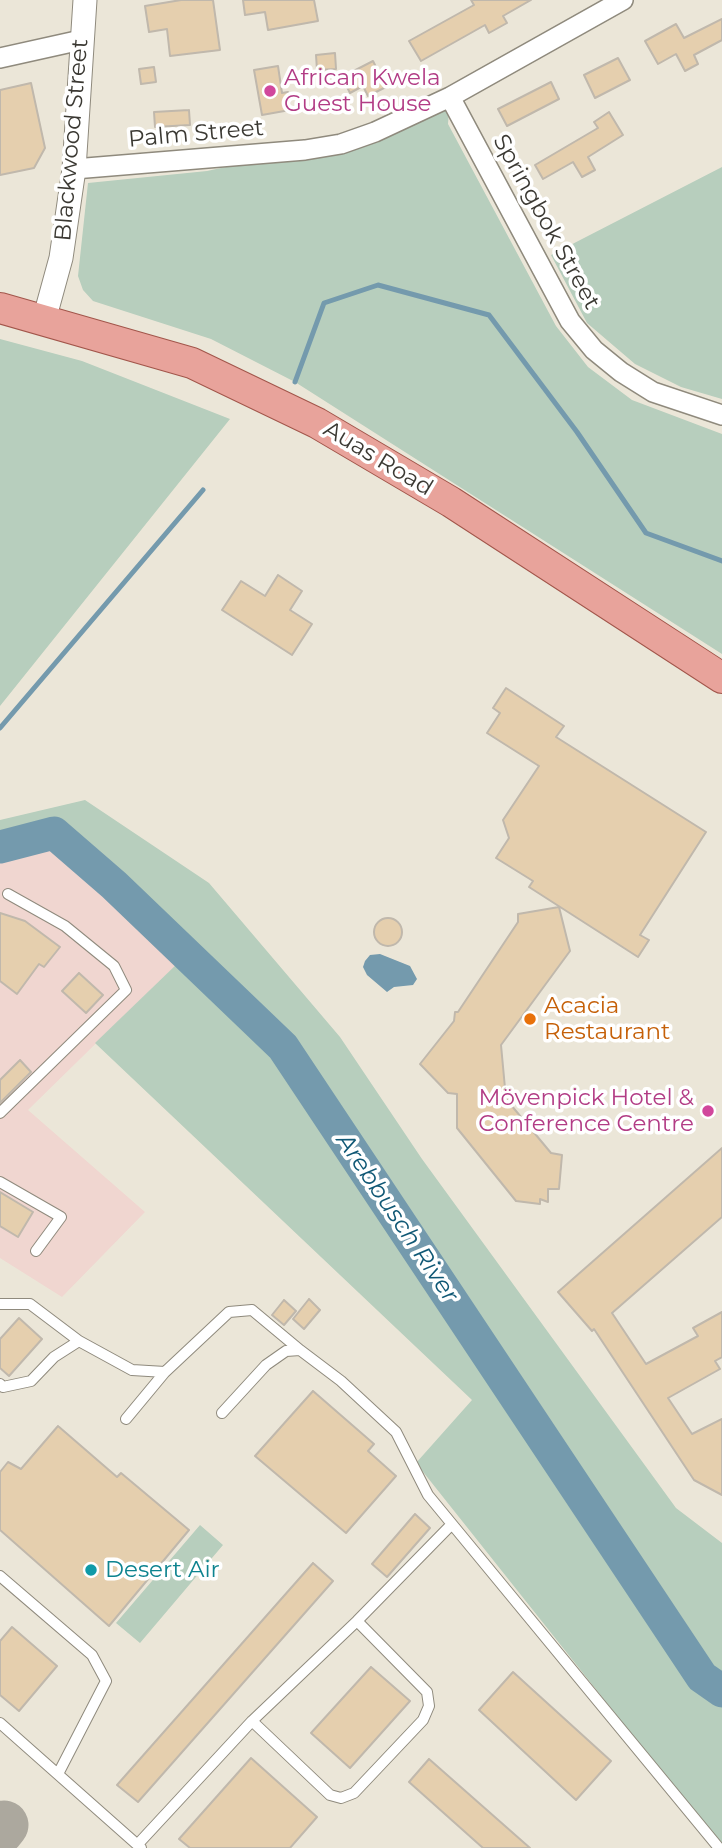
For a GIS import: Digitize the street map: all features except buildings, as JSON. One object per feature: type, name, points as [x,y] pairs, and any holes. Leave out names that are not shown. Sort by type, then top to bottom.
[{"type":"main road","name":"Auas Road","points":[[0,308],[192,363],[317,423],[452,502],[722,678]]},
{"type":"street","name":"Blackwood Street","points":[[44,320],[61,258],[74,169],[85,0]]},
{"type":"street","name":"Palm Street","points":[[74,169],[305,150],[341,144],[375,132],[450,97],[623,0]]},
{"type":"street","points":[[0,58],[81,40]]},
{"type":"street","name":"Springbok Street","points":[[450,97],[570,321],[594,350],[621,372],[653,392],[722,415]]},
{"type":"lane","points":[[0,1113],[125,990],[114,966],[65,926],[8,894]]},
{"type":"lane","points":[[0,1182],[61,1217],[36,1251]]},
{"type":"lane","points":[[0,1304],[30,1304],[79,1341],[132,1370],[165,1372]]},
{"type":"lane","points":[[126,1419],[165,1372],[229,1312],[252,1310],[341,1381],[396,1432],[428,1495],[719,1848]]},
{"type":"lane","points":[[0,1384],[3,1387],[31,1381],[54,1357],[79,1341]]},
{"type":"lane","points":[[222,1413],[266,1365],[286,1351],[300,1350]]},
{"type":"lane","points":[[0,1723],[140,1846],[251,1721],[358,1621],[452,1524]]},
{"type":"lane","points":[[0,1576],[92,1655],[106,1681],[58,1774]]},
{"type":"lane","points":[[251,1721],[330,1795],[341,1798],[355,1793],[424,1720],[429,1706],[427,1692],[358,1621]]},
{"type":"shaded area","points":[[56,840],[180,961],[28,1110],[145,1212],[62,1297],[0,1258],[0,853]]},
{"type":"green space","points":[[450,97],[448,124],[556,326],[588,367],[632,400],[722,434],[722,654],[295,382],[211,339],[93,301],[83,290],[78,276],[88,183],[207,171],[305,150]]},
{"type":"green space","points":[[722,167],[722,399],[681,387],[635,364],[587,323],[551,255]]},
{"type":"green space","points":[[0,339],[82,361],[230,419],[0,706]]},
{"type":"green space","points":[[85,800],[209,883],[340,1037],[422,1159],[676,1508],[722,1543],[722,1848],[416,1463],[472,1400],[95,1043],[180,961],[56,840],[0,853],[0,820]]},
{"type":"green space","points":[[200,1525],[223,1545],[140,1643],[116,1623]]},
{"type":"water","points":[[380,954],[410,966],[417,979],[413,985],[394,987],[387,992],[367,975],[363,967],[365,961],[370,955]]},
{"type":"waterway","points":[[295,382],[324,303],[378,285],[489,315],[577,432],[646,533],[722,561]]},
{"type":"waterway","points":[[0,728],[203,490]]},
{"type":"waterway","name":"Arebbusch River","points":[[0,847],[54,833],[114,885],[283,1047],[702,1677],[722,1691]]},
{"type":"taxiway","points":[[0,1830],[4,1825]]},
{"type":"place","name":"African Kwela Guest House","points":[[270,91]]},
{"type":"place","name":"Acacia Restaurant","points":[[530,1019]]},
{"type":"place","name":"Mövenpick Hotel & Conference Centre","points":[[708,1111]]},
{"type":"place","name":"Desert Air","points":[[91,1570]]}]
